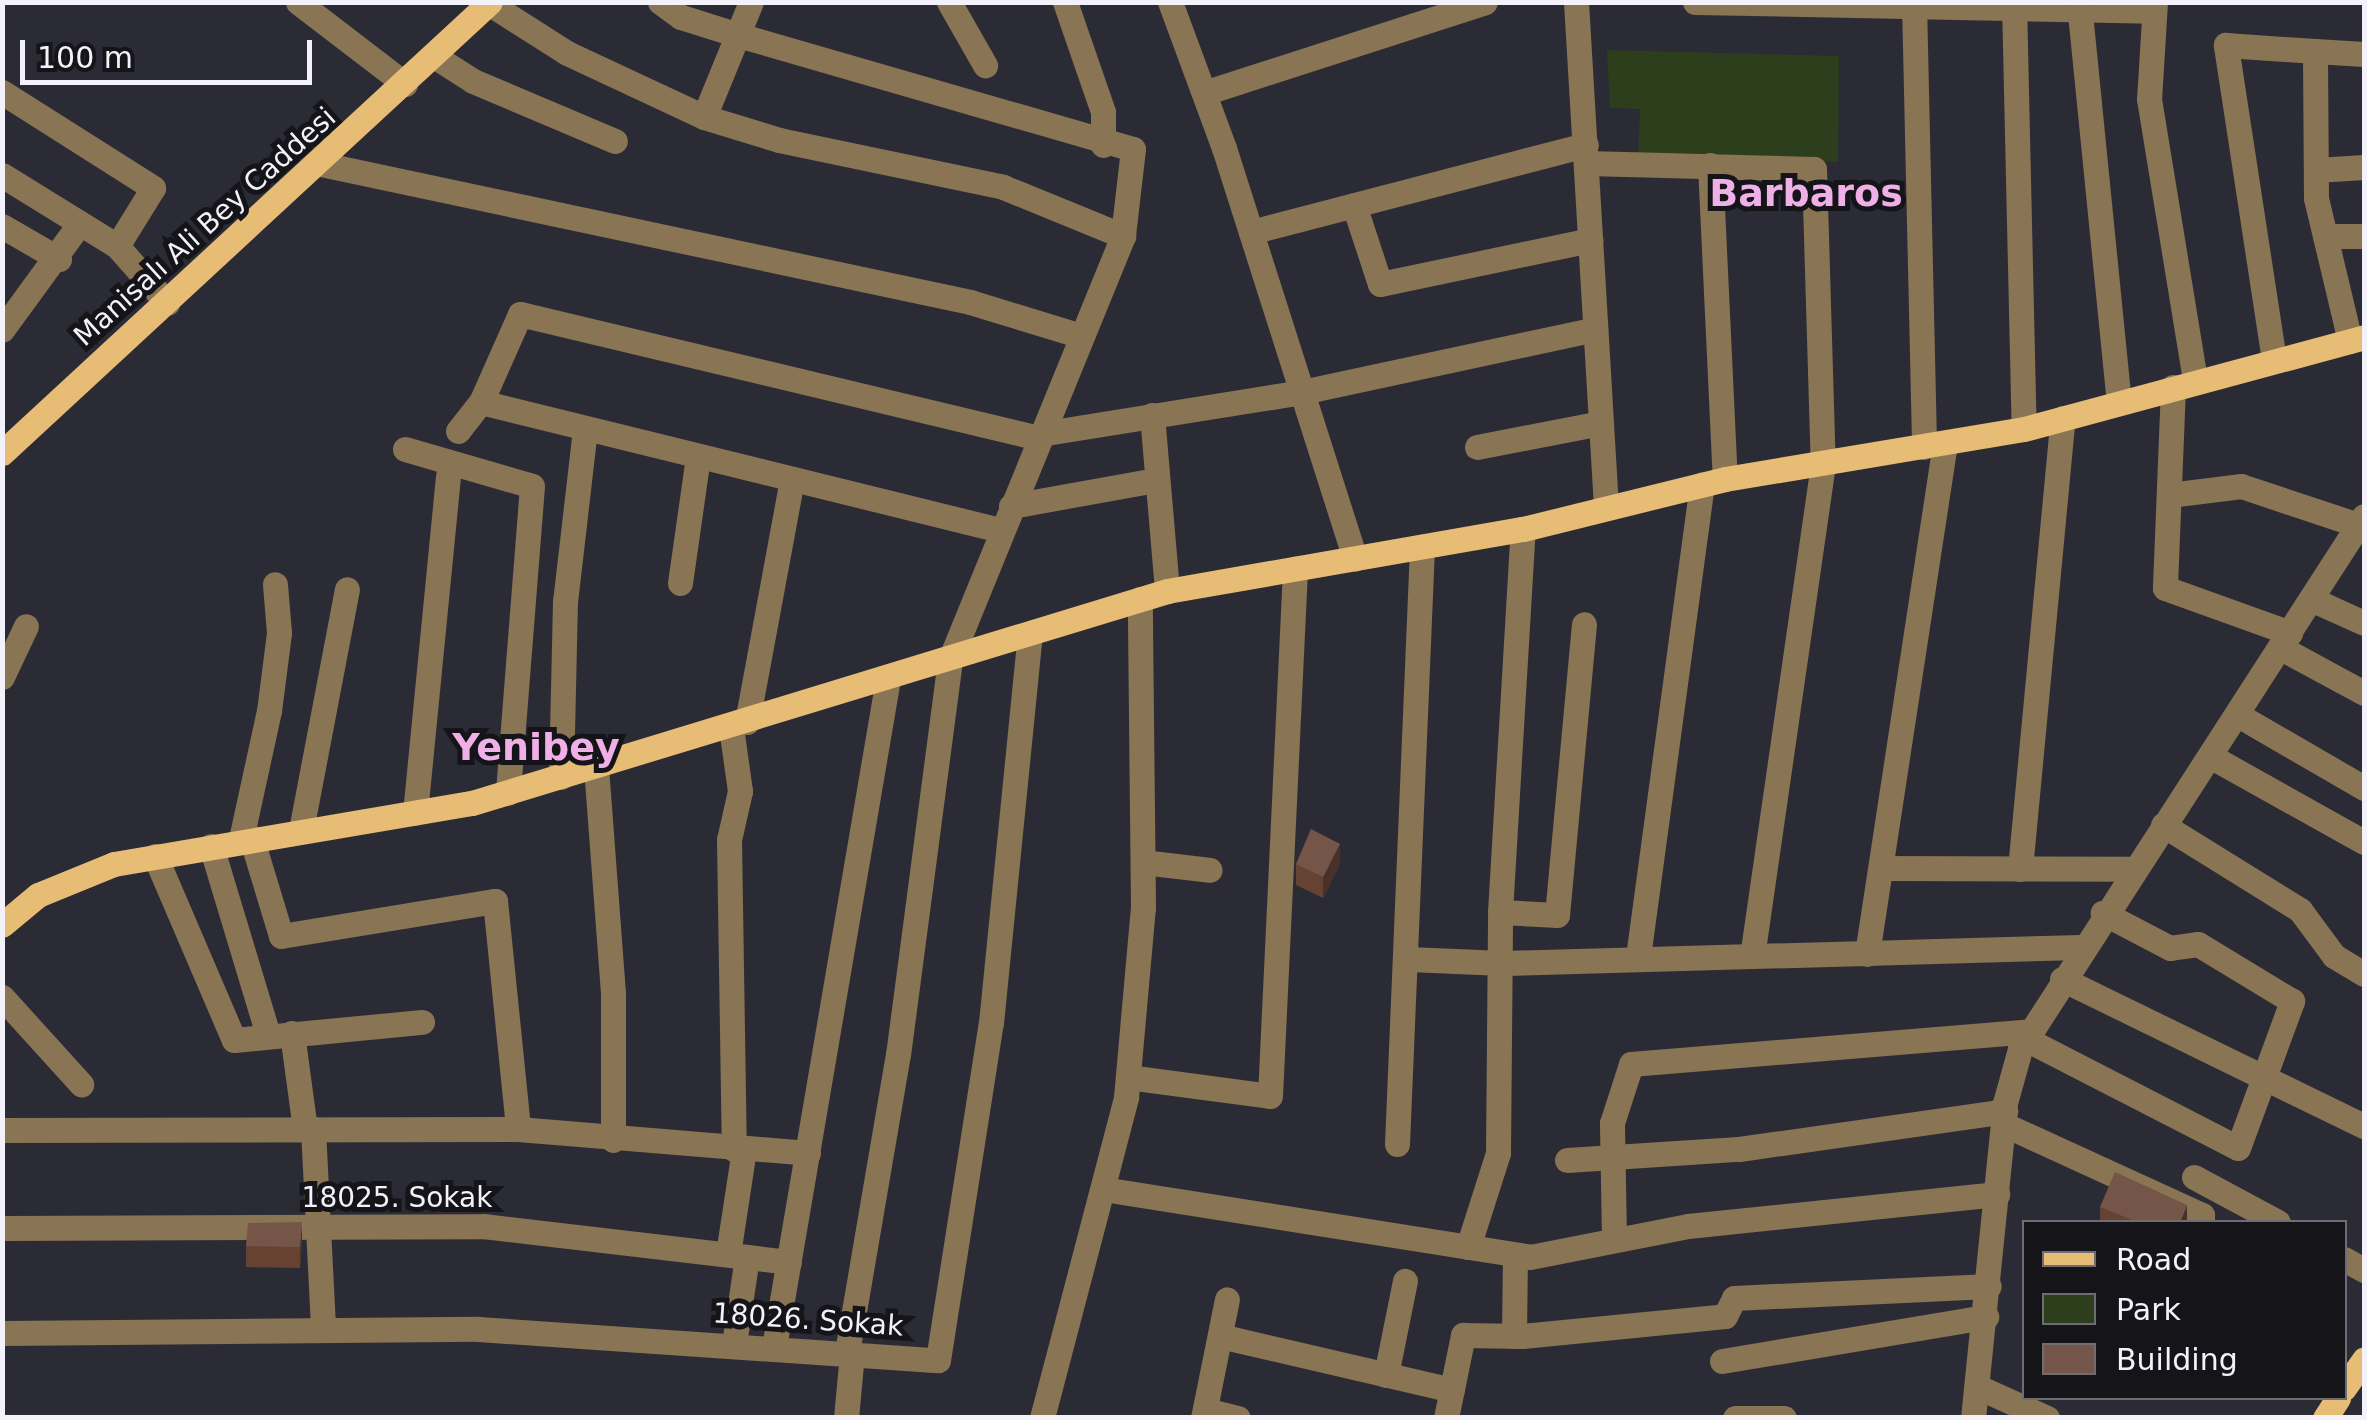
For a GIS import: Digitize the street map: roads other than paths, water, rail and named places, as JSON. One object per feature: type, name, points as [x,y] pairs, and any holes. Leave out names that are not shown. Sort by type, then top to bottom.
[{"type":"main road","name":"Manisalı Ali Bey Caddesi","points":[[2,454],[321,164],[488,3]]},
{"type":"main road","points":[[4,919],[53,888],[114,864],[246,838],[415,813],[508,792],[888,680],[1167,591],[1523,529],[1714,481],[2024,429],[2357,339]]},
{"type":"main road","points":[[2347,1382],[2364,1359]]},
{"type":"street","points":[[298,2],[405,84]]},
{"type":"street","points":[[660,2],[681,17],[738,35],[1103,145],[1134,149],[1123,236],[950,660],[898,1054],[849,1353],[846,1418]]},
{"type":"street","points":[[704,116],[751,2]]},
{"type":"street","points":[[948,2],[986,65]]},
{"type":"street","points":[[1065,2],[1103,112],[1103,145]]},
{"type":"street","points":[[1170,2],[1251,232],[1355,559]]},
{"type":"street","points":[[1204,93],[1484,2]]},
{"type":"street","points":[[1576,2],[1606,507]]},
{"type":"street","points":[[1695,2],[2014,6],[2080,14],[2154,7],[2149,99],[2184,384],[2168,495],[2164,588],[2285,640],[2364,693]]},
{"type":"street","points":[[488,3],[567,52],[704,116],[779,140],[1003,188],[1123,236]]},
{"type":"street","points":[[1867,954],[1882,868],[1934,445],[1914,5]]},
{"type":"street","points":[[2014,6],[2024,429]]},
{"type":"street","points":[[2080,14],[2119,402]]},
{"type":"street","points":[[2274,360],[2226,45],[2364,54]]},
{"type":"street","points":[[2315,51],[2316,170],[2325,236],[2357,339]]},
{"type":"street","points":[[434,56],[473,81],[615,141]]},
{"type":"street","points":[[2,92],[153,188],[117,246]]},
{"type":"street","points":[[1251,232],[1586,154],[1814,169],[1823,464],[1752,956]]},
{"type":"street","points":[[321,164],[970,302],[1082,336]]},
{"type":"street","points":[[1638,957],[1714,481],[1710,165]]},
{"type":"street","points":[[2316,170],[2364,168]]},
{"type":"street","points":[[2,176],[117,246],[167,303]]},
{"type":"street","points":[[1354,205],[1380,284],[1590,240]]},
{"type":"street","points":[[2,330],[59,259],[80,223]]},
{"type":"street","points":[[2,226],[59,259]]},
{"type":"street","points":[[2325,236],[2364,236]]},
{"type":"street","points":[[458,431],[481,402],[520,314],[1040,436],[1302,392],[1595,329]]},
{"type":"street","points":[[481,402],[1000,530]]},
{"type":"street","points":[[1152,415],[1167,591]]},
{"type":"street","points":[[2020,868],[2063,418]]},
{"type":"street","points":[[1477,447],[1600,424]]},
{"type":"street","points":[[561,777],[566,602],[584,430]]},
{"type":"street","points":[[406,449],[532,486],[508,792]]},
{"type":"street","points":[[680,583],[698,457]]},
{"type":"street","points":[[415,813],[448,476]]},
{"type":"street","points":[[734,1344],[739,1150],[729,840],[740,791],[739,724],[792,479]]},
{"type":"street","points":[[1010,506],[1156,480]]},
{"type":"street","points":[[1973,1418],[2004,1118],[2028,1035],[2081,946],[2358,534],[2241,486],[2168,495]]},
{"type":"street","points":[[1468,1247],[1498,1153],[1503,963],[1500,912],[1523,529]]},
{"type":"street","points":[[1397,1144],[1408,959],[1422,548]]},
{"type":"street","points":[[1128,1077],[1270,1096],[1295,570]]},
{"type":"street","points":[[275,584],[279,633],[246,838],[281,936],[495,901],[518,1129]]},
{"type":"street","points":[[300,830],[347,589]]},
{"type":"street","points":[[1042,1418],[1104,1189],[1128,1077],[1143,862],[1140,599]]},
{"type":"street","points":[[2311,600],[2364,623]]},
{"type":"street","points":[[1500,912],[1557,915],[1584,624]]},
{"type":"street","points":[[2,677],[26,626]]},
{"type":"street","name":"18026. Sokak","points":[[2,1333],[323,1328],[734,1344],[938,1360],[991,1024],[1030,634]]},
{"type":"street","points":[[774,1348],[888,680]]},
{"type":"street","points":[[2238,715],[2364,788]]},
{"type":"street","points":[[2210,756],[2364,842]]},
{"type":"street","points":[[596,767],[613,993],[613,1140]]},
{"type":"street","points":[[2163,825],[2300,910],[2334,956],[2364,974]]},
{"type":"street","points":[[210,846],[280,1034],[309,1129],[323,1328]]},
{"type":"street","points":[[155,856],[234,1040],[422,1022]]},
{"type":"street","points":[[1143,862],[1210,870]]},
{"type":"street","points":[[1882,868],[2134,869]]},
{"type":"street","points":[[1614,1240],[1612,1123],[1631,1064],[2028,1035],[2238,1148],[2292,1001],[2198,944],[2170,948],[2103,913]]},
{"type":"street","points":[[1408,959],[1503,963],[2081,946]]},
{"type":"street","points":[[2062,979],[2263,1081],[2364,1126]]},
{"type":"street","points":[[2,997],[81,1084]]},
{"type":"street","points":[[1567,1160],[1739,1149],[2004,1118],[2202,1215],[2202,1220]]},
{"type":"street","points":[[2,1130],[518,1129],[808,1154]]},
{"type":"street","points":[[2194,1177],[2274,1220]]},
{"type":"street","points":[[1104,1189],[1515,1255],[1688,1226],[1997,1194]]},
{"type":"street","name":"18025. Sokak","points":[[2,1228],[483,1226],[789,1262]]},
{"type":"street","points":[[1514,1336],[1515,1255]]},
{"type":"street","points":[[1386,1375],[1405,1282]]},
{"type":"street","points":[[1446,1418],[1463,1335],[1514,1336],[1726,1316],[1734,1298],[1989,1286]]},
{"type":"street","points":[[1227,1299],[1204,1414],[1238,1418]]},
{"type":"street","points":[[1722,1361],[1986,1317]]},
{"type":"street","points":[[1220,1336],[1452,1390]]},
{"type":"street","points":[[1978,1387],[2047,1418]]},
{"type":"street","points":[[1734,1418],[1784,1418]]},
{"type":"district","name":"Barbaros","points":[[1806,194]]},
{"type":"district","name":"Yenibey","points":[[536,748]]}]
